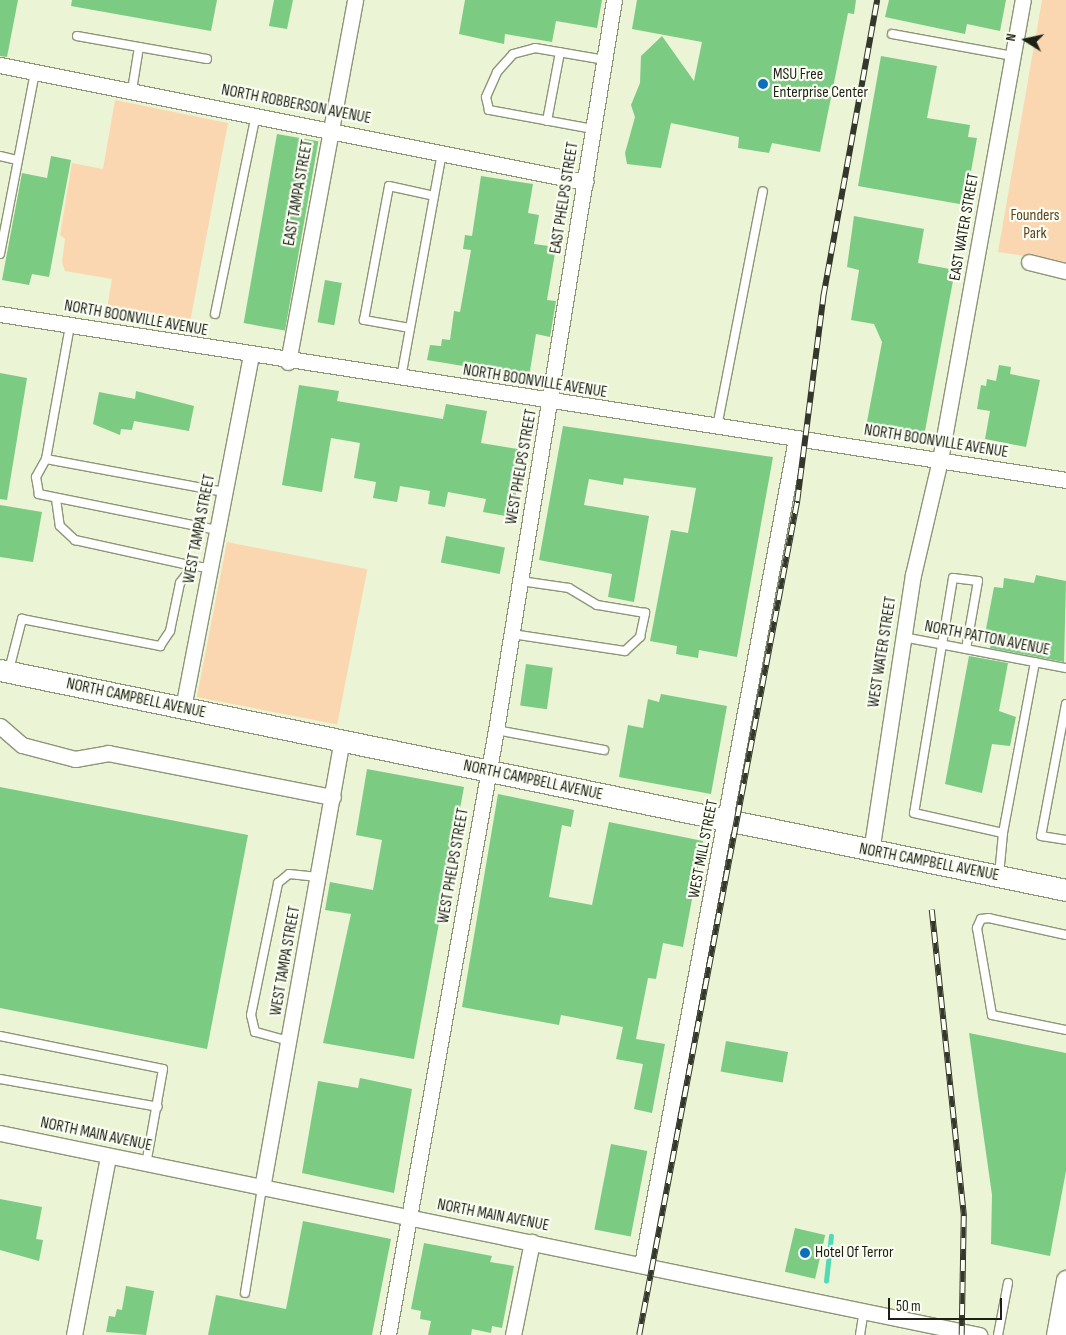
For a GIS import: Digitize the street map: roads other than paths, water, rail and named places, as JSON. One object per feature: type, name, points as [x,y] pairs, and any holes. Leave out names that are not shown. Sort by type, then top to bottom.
[{"type":"main road","name":"NORTH CAMPBELL AVENUE","points":[[4,671],[489,771],[727,823],[1066,890]]},
{"type":"street","name":"EAST TAMPA STREET","points":[[288,362],[328,129],[355,0]]},
{"type":"street","name":"EAST PHELPS STREET","points":[[551,402],[614,0]]},
{"type":"street","name":"EAST WATER STREET","points":[[940,460],[1024,0]]},
{"type":"street","name":"NORTH ROBBERSON AVENUE","points":[[0,65],[328,129],[585,182]]},
{"type":"street","points":[[1029,262],[1066,270]]},
{"type":"street","name":"NORTH BOONVILLE AVENUE","points":[[0,314],[401,380],[1066,480]]},
{"type":"street","name":"WEST TAMPA STREET","points":[[184,708],[224,492],[252,356]]},
{"type":"street","name":"WEST PHELPS STREET","points":[[388,1335],[489,771],[551,402]]},
{"type":"street","name":"WEST MILL STREET","points":[[642,1264],[727,823],[796,439]]},
{"type":"street","name":"WEST WATER STREET","points":[[871,852],[903,638],[940,460]]},
{"type":"street","points":[[0,726],[22,746],[75,759],[108,754],[333,797]]},
{"type":"street","name":"WEST TAMPA STREET","points":[[262,1188],[342,741]]},
{"type":"street","name":"NORTH MAIN AVENUE","points":[[0,1133],[979,1335]]},
{"type":"street","points":[[74,1335],[108,1156]]},
{"type":"street","points":[[514,1335],[532,1242]]},
{"type":"street","points":[[1056,1335],[1066,1280]]},
{"type":"lane","points":[[892,34],[1013,56]]},
{"type":"lane","points":[[77,36],[207,59]]},
{"type":"lane","points":[[132,90],[139,47]]},
{"type":"lane","points":[[593,129],[489,110],[486,97],[497,72],[513,54],[535,48],[604,60]]},
{"type":"lane","points":[[547,121],[560,52]]},
{"type":"lane","points":[[0,254],[35,72]]},
{"type":"lane","points":[[215,314],[256,115]]},
{"type":"lane","points":[[401,380],[442,152]]},
{"type":"lane","points":[[0,156],[18,160]]},
{"type":"lane","points":[[410,328],[364,320],[389,186],[434,196]]},
{"type":"lane","points":[[717,427],[763,191]]},
{"type":"lane","points":[[70,326],[46,459],[36,477],[39,494],[56,499],[217,530]]},
{"type":"lane","points":[[46,459],[224,492]]},
{"type":"lane","points":[[56,499],[60,526],[75,540],[210,568]]},
{"type":"lane","points":[[4,671],[22,619],[160,646],[170,631],[180,582],[193,566]]},
{"type":"lane","points":[[966,649],[978,581],[953,578],[914,814],[1003,833]]},
{"type":"lane","points":[[512,634],[625,651],[640,636],[645,613],[597,605],[568,588],[521,581]]},
{"type":"lane","name":"NORTH PATTON AVENUE","points":[[903,638],[1066,668]]},
{"type":"lane","points":[[999,877],[1003,833],[1035,662]]},
{"type":"lane","points":[[1066,704],[1041,836],[1066,840]]},
{"type":"lane","points":[[496,730],[604,750]]},
{"type":"lane","points":[[289,1041],[255,1032],[251,1015],[278,883],[289,874],[319,877]]},
{"type":"lane","points":[[1066,935],[989,918],[981,919],[977,928],[992,1015],[1066,1028]]},
{"type":"lane","points":[[0,1036],[160,1066],[164,1073],[146,1164]]},
{"type":"lane","points":[[0,1079],[158,1107]]},
{"type":"lane","points":[[245,1294],[262,1188]]},
{"type":"lane","points":[[998,1335],[1008,1282]]},
{"type":"lane","points":[[860,1335],[864,1311]]},
{"type":"waterway","points":[[826,1281],[831,1236]]},
{"type":"railway","points":[[639,1335],[797,501],[823,297],[877,0]]},
{"type":"railway","points":[[932,910],[964,1216],[962,1335]]},
{"type":"place","name":"MSU Free Enterprise Center","points":[[763,84]]},
{"type":"place","name":"Hotel Of Terror","points":[[805,1253]]},
{"type":"park label","name":"Founders Park","points":[[1035,225]]}]
